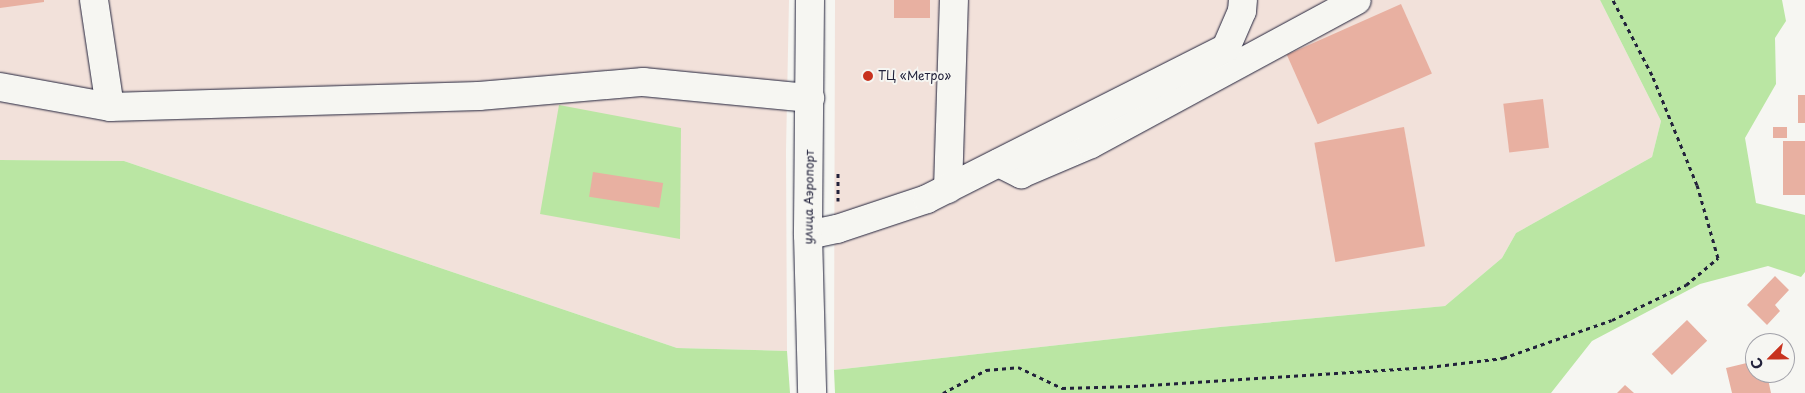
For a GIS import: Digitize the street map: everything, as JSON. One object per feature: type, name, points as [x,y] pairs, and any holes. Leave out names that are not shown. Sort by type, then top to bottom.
[{"type":"main road","points":[[94,0],[110,107]]},
{"type":"main road","name":"улица Аэропорт","points":[[810,0],[808,236],[812,393]]},
{"type":"main road","points":[[948,188],[954,0]]},
{"type":"main road","points":[[808,236],[855,223],[927,199],[1226,48],[1242,11],[1243,0]]},
{"type":"main road","points":[[999,163],[1021,174],[1091,144],[1357,0]]},
{"type":"main road","points":[[0,87],[110,107],[479,96],[643,82],[810,98]]},
{"type":"path","points":[[944,393],[986,370],[1018,367],[1062,388],[1071,388],[1419,367],[1503,358],[1612,320],[1686,285],[1718,258],[1697,185],[1652,75],[1613,0]]},
{"type":"shaded area","points":[[0,0],[789,0],[786,151],[787,351],[677,348],[124,161],[0,160]]},
{"type":"shaded area","points":[[835,0],[1600,0],[1661,121],[1652,157],[1516,233],[1502,258],[1445,306],[1220,327],[834,370]]},
{"type":"green space","points":[[1600,0],[1782,0],[1786,21],[1775,38],[1776,84],[1745,138],[1756,203],[1805,215],[1805,272],[1801,277],[1768,266],[1700,284],[1592,341],[1551,393],[835,393],[834,370],[1220,327],[1445,306],[1502,258],[1516,233],[1652,157],[1661,121]]},
{"type":"green space","points":[[559,105],[681,128],[680,239],[540,214]]},
{"type":"green space","points":[[0,160],[124,161],[677,348],[787,351],[790,393],[0,393]]},
{"type":"building","points":[[0,0],[44,0],[44,2],[0,8]]},
{"type":"building","points":[[894,0],[930,0],[930,18],[894,18]]},
{"type":"building","points":[[1401,4],[1432,73],[1318,124],[1287,55]]},
{"type":"building","points":[[1798,95],[1805,95],[1805,123],[1798,123]]},
{"type":"building","points":[[1543,99],[1549,148],[1509,153],[1503,104]]},
{"type":"building","points":[[1404,127],[1425,246],[1335,262],[1314,143]]},
{"type":"building","points":[[1773,127],[1787,127],[1787,138],[1773,138]]},
{"type":"building","points":[[1783,141],[1805,141],[1805,195],[1783,195]]},
{"type":"building","points":[[593,172],[663,183],[659,208],[589,197]]},
{"type":"building","points":[[1775,276],[1789,290],[1775,305],[1780,311],[1767,325],[1747,305]]},
{"type":"building","points":[[1687,320],[1707,341],[1672,375],[1652,354]]},
{"type":"building","points":[[1745,363],[1745,383],[1769,383],[1771,393],[1732,393],[1726,368]]},
{"type":"building","points":[[1625,385],[1634,393],[1617,393]]},
{"type":"place","name":"ТЦ «Метро»","points":[[868,76]]}]
